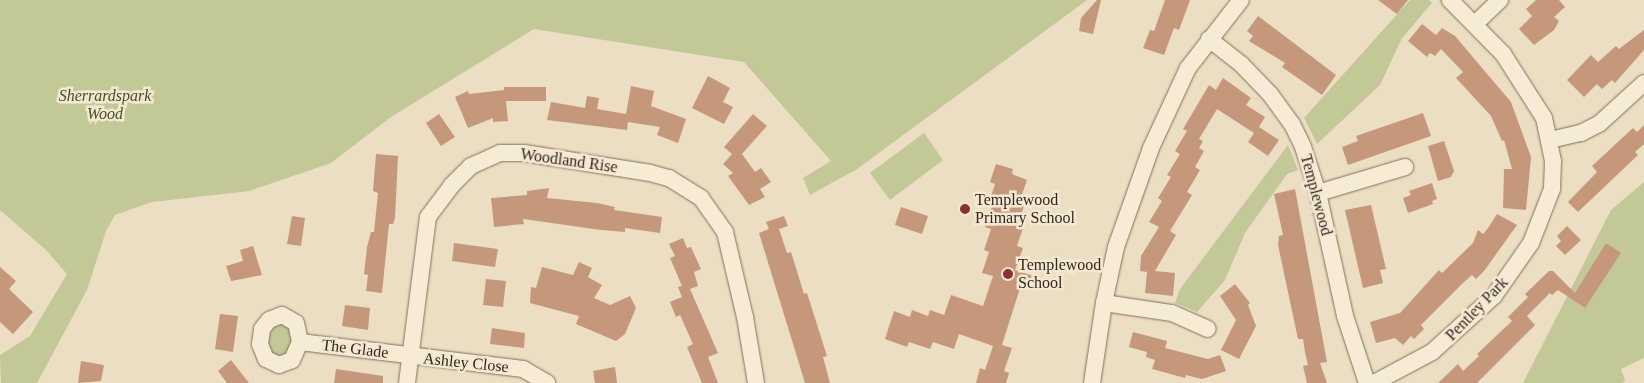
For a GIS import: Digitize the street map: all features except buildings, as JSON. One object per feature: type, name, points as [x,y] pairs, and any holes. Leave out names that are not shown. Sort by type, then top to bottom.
[{"type":"street","points":[[1092,383],[1104,303],[1116,247],[1150,148],[1188,68],[1208,39],[1241,0]]},
{"type":"street","name":"Pentley Park","points":[[1374,383],[1452,336],[1494,296],[1512,273],[1545,214],[1552,189],[1550,140],[1544,118],[1519,76],[1475,24],[1450,0]]},
{"type":"street","points":[[1475,24],[1500,0]]},
{"type":"street","name":"Templewood","points":[[1208,39],[1241,64],[1270,94],[1292,124],[1318,193],[1345,316],[1367,383]]},
{"type":"street","points":[[1550,140],[1581,132],[1599,124],[1644,83]]},
{"type":"street","name":"Woodland Rise","points":[[407,383],[428,217],[451,186],[471,166],[500,153],[524,153],[669,178],[701,198],[725,232],[745,317],[756,383]]},
{"type":"street","points":[[1318,193],[1405,167]]},
{"type":"street","points":[[1104,303],[1172,312],[1208,329]]},
{"type":"street","name":"The Glade","points":[[300,342],[410,357]]},
{"type":"street","name":"Ashley Close","points":[[410,357],[523,369],[547,383]]},
{"type":"green space","name":"Sherrardspark Wood","points":[[0,0],[1087,0],[857,169],[810,195],[803,178],[831,161],[744,62],[534,29],[391,117],[331,163],[249,191],[152,202],[115,215],[106,231],[87,290],[37,383],[1,383],[0,355],[30,336],[67,274],[46,250],[0,210]]},
{"type":"green space","points":[[1410,0],[1429,0],[1432,3],[1402,38],[1380,85],[1317,144],[1304,118]]},
{"type":"green space","points":[[924,133],[943,160],[890,200],[870,173]]},
{"type":"green space","points":[[1288,145],[1298,170],[1287,174],[1245,233],[1225,280],[1197,312],[1175,303],[1180,289]]},
{"type":"green space","points":[[1644,182],[1644,358],[1621,369],[1625,380],[1622,383],[1523,383],[1611,210]]},
{"type":"green space","points":[[289,321],[295,340],[282,361],[267,353],[269,328]]},
{"type":"place","name":"Templewood Primary School","points":[[965,209]]},
{"type":"place","name":"Templewood School","points":[[1008,274]]}]
